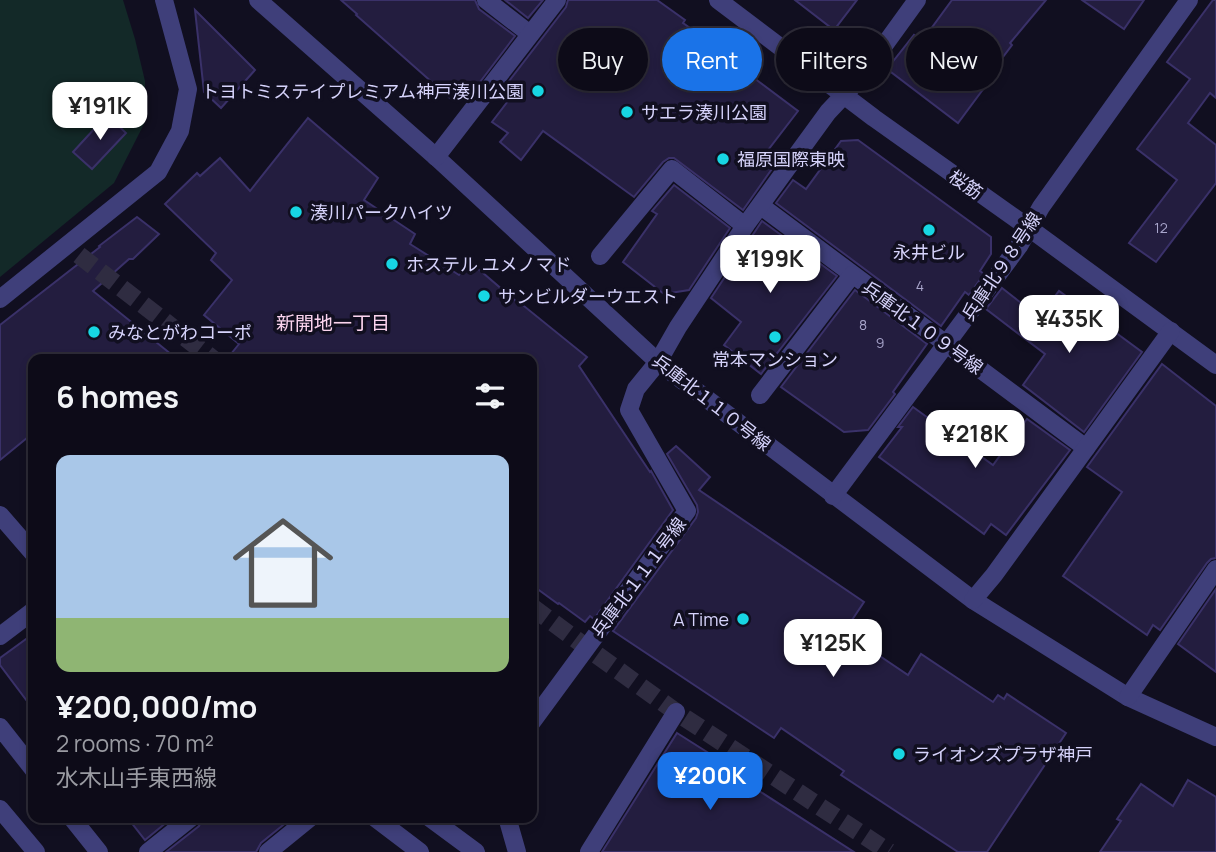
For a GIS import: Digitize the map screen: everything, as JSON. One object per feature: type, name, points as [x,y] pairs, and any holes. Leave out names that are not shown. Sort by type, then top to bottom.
[{"type":"street","points":[[0,299],[158,172],[180,131],[188,89],[164,0]]},
{"type":"street","name":"兵庫北１１０号線","points":[[258,0],[436,157],[658,362],[973,600],[1128,697],[1216,737]]},
{"type":"street","points":[[486,0],[530,34]]},
{"type":"street","points":[[436,157],[557,0]]},
{"type":"street","name":"桜筋","points":[[718,0],[874,118],[1216,365]]},
{"type":"street","points":[[658,362],[745,226],[828,112],[862,76],[917,0]]},
{"type":"street","name":"兵庫北９８号線","points":[[833,496],[1018,246],[1041,207],[1189,0]]},
{"type":"street","points":[[600,256],[671,169],[745,226]]},
{"type":"street","name":"兵庫北１０９号線","points":[[761,206],[1086,448]]},
{"type":"street","points":[[760,396],[852,275]]},
{"type":"street","points":[[973,600],[1171,331]]},
{"type":"street","name":"兵庫北１１１号線","points":[[537,715],[687,511],[629,410],[636,389],[658,362]]},
{"type":"street","points":[[0,515],[28,547]]},
{"type":"street","points":[[1128,697],[1216,569]]},
{"type":"street","points":[[0,636],[28,615]]},
{"type":"street","points":[[589,852],[676,712]]},
{"type":"street","points":[[0,727],[28,763]]},
{"type":"street","points":[[0,809],[36,852]]},
{"type":"street","points":[[76,823],[99,852]]},
{"type":"street","points":[[148,852],[184,823]]},
{"type":"street","points":[[268,852],[304,823]]},
{"type":"street","points":[[382,823],[420,852]]},
{"type":"street","points":[[437,823],[476,852]]},
{"type":"street","points":[[510,823],[517,852]]},
{"type":"green space","points":[[0,0],[123,0],[145,81],[145,122],[114,183],[0,277]]},
{"type":"building","points":[[341,0],[475,0],[479,9],[515,36],[467,99],[451,99]]},
{"type":"building","points":[[505,0],[543,0],[528,18]]},
{"type":"building","points":[[568,0],[657,0],[685,20],[683,23],[690,28],[662,28],[662,91],[762,91],[762,84],[798,111],[762,158],[774,166],[743,210],[674,158],[663,162],[634,197],[543,131],[521,160],[500,142],[508,133],[492,122],[511,97],[496,98],[566,7]]},
{"type":"building","points":[[795,0],[857,0],[836,28],[831,28]]},
{"type":"building","points":[[952,0],[1046,0],[1010,43],[1012,45],[1002,58],[1002,28],[932,28]]},
{"type":"building","points":[[1082,0],[1144,0],[1124,29]]},
{"type":"building","points":[[1213,0],[1216,0],[1216,98],[1210,93],[1188,123],[1216,145],[1216,183],[1156,262],[1129,243],[1177,180],[1137,149],[1190,79],[1167,62]]},
{"type":"building","points":[[195,10],[255,70],[221,108],[204,92]]},
{"type":"building","points":[[906,45],[906,83],[892,73],[892,63]]},
{"type":"building","points":[[916,91],[982,91],[958,123]]},
{"type":"building","points":[[107,115],[126,133],[92,169],[73,152]]},
{"type":"building","points":[[308,118],[378,178],[364,200],[415,234],[410,244],[459,275],[469,261],[587,357],[579,366],[651,471],[673,510],[594,619],[590,616],[585,622],[537,589],[537,354],[231,354],[239,344],[204,315],[232,280],[211,260],[216,253],[165,204],[197,173],[200,176],[220,158],[250,191]]},
{"type":"building","points":[[858,140],[991,237],[991,254],[980,271],[984,274],[969,295],[965,292],[941,326],[776,203],[793,180],[806,189],[841,141]]},
{"type":"building","points":[[674,185],[730,228],[689,290],[664,294],[623,262],[657,214],[652,211]]},
{"type":"building","points":[[137,217],[159,234],[93,291],[171,354],[28,354],[28,437],[0,460],[0,325]]},
{"type":"building","points":[[762,221],[837,276],[761,374],[724,345],[741,322],[711,298]]},
{"type":"building","points":[[1002,288],[1039,317],[1059,291],[1142,352],[1084,432],[1023,385],[1045,354],[986,309]]},
{"type":"building","points":[[855,290],[927,344],[868,430],[844,432],[781,387]]},
{"type":"building","points":[[1162,364],[1216,406],[1216,558],[1207,563],[1160,630],[1153,625],[1147,635],[1063,576],[1122,492],[1087,467]]},
{"type":"building","points":[[913,407],[993,465],[1027,419],[1070,450],[1006,535],[991,524],[984,534],[879,457],[902,427],[898,427]]},
{"type":"building","points":[[676,446],[710,477],[699,490],[864,602],[848,626],[865,638],[862,644],[908,675],[921,654],[993,702],[998,695],[1004,699],[1007,694],[1066,733],[987,852],[958,852],[841,775],[844,771],[781,728],[774,738],[613,631],[696,518],[697,505],[667,454]]},
{"type":"building","points":[[1216,589],[1216,672],[1178,644]]},
{"type":"building","points":[[28,638],[28,702],[0,665],[0,658]]},
{"type":"building","points":[[677,733],[756,783],[753,787],[854,852],[602,852]]},
{"type":"building","points":[[1188,780],[1216,797],[1216,852],[1100,852],[1121,821],[1117,819],[1141,784],[1173,806]]},
{"type":"building","points":[[132,823],[166,823],[145,840]]},
{"type":"building","points":[[200,823],[286,823],[261,843],[256,852],[166,852]]},
{"type":"tunnel","points":[[79,255],[207,354]]},
{"type":"tunnel","points":[[537,611],[676,712],[889,852]]},
{"type":"place","name":"トヨトミステイプレミアム神戸湊川公園","points":[[538,91]]},
{"type":"place","name":"サエラ湊川公園","points":[[627,112]]},
{"type":"place","name":"福原国際東映","points":[[723,159]]},
{"type":"place","name":"湊川パークハイツ","points":[[296,212]]},
{"type":"place","name":"永井ビル","points":[[929,230]]},
{"type":"place","name":"ホステル ユメノマド","points":[[392,264]]},
{"type":"place","name":"サンビルダーウエスト","points":[[484,296]]},
{"type":"place","name":"みなとがわコーポ","points":[[94,332]]},
{"type":"place","name":"常本マンション","points":[[775,337]]},
{"type":"place","name":"A Time","points":[[743,619]]},
{"type":"place","name":"ライオンズプラザ神戸","points":[[899,754]]},
{"type":"district","name":"新開地一丁目","points":[[333,323]]}]
